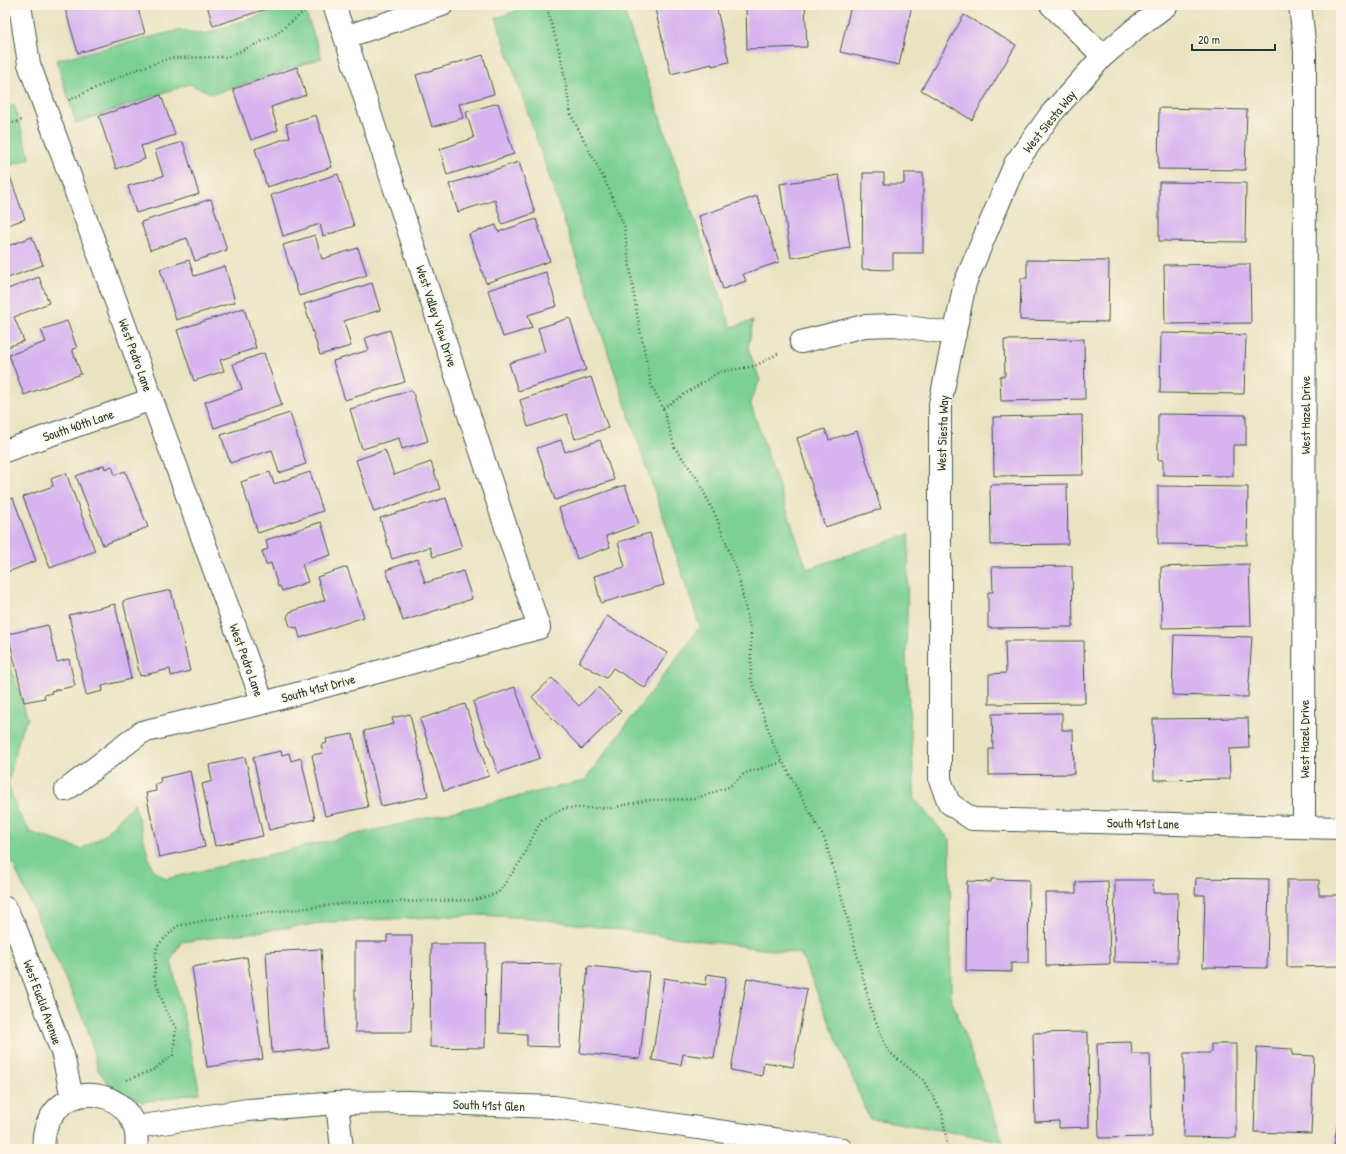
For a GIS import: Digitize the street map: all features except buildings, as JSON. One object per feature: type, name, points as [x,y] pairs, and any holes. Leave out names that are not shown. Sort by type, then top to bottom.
[{"type":"street","name":"West Pedro Lane","points":[[20,5],[29,64],[263,703]]},
{"type":"street","name":"West Valley View Drive","points":[[334,5],[346,37],[539,628]]},
{"type":"street","points":[[346,37],[442,5]]},
{"type":"street","points":[[1051,5],[1103,56]]},
{"type":"street","name":"West Siesta Way","points":[[949,803],[940,780],[940,404],[965,283],[1015,164],[1051,114],[1103,56],[1136,28],[1167,5]]},
{"type":"street","name":"West Hazel Drive","points":[[1300,5],[1305,51],[1304,826]]},
{"type":"street","points":[[801,342],[864,326],[895,325],[955,334]]},
{"type":"street","name":"South 40th Lane","points":[[5,451],[152,399]]},
{"type":"street","name":"South 41st Drive","points":[[66,790],[142,732],[263,703],[539,628]]},
{"type":"street","name":"South 41st Lane","points":[[949,803],[972,819],[1341,828]]},
{"type":"street","name":"West Euclid Avenue","points":[[5,908],[16,928],[63,1055],[72,1098]]},
{"type":"street","points":[[44,1149],[45,1131],[50,1117],[60,1106],[72,1098],[88,1094],[104,1097],[118,1103],[129,1114],[136,1127],[136,1149]]},
{"type":"street","name":"South 41st Glen","points":[[136,1127],[248,1110],[337,1103],[409,1102],[554,1107],[725,1140],[841,1149]]},
{"type":"street","points":[[337,1103],[342,1149]]},
{"type":"path","points":[[546,5],[561,57],[572,115],[609,189],[624,226],[636,309],[651,384],[663,408],[675,448],[697,478],[717,519],[738,574],[751,634],[752,678],[773,744],[824,840],[844,905],[872,1012],[888,1051],[923,1080],[942,1112],[948,1149]]},
{"type":"path","points":[[5,125],[47,114],[61,104],[135,70],[170,58],[227,57],[272,37],[311,8]]},
{"type":"path","points":[[663,408],[719,372],[755,366],[801,342]]},
{"type":"path","points":[[104,1097],[114,1092],[127,1080],[153,1070],[173,1055],[176,1028],[166,1011],[154,976],[157,946],[177,926],[218,918],[352,904],[475,900],[498,893],[520,862],[542,819],[566,808],[611,808],[648,800],[694,799],[729,787],[745,773],[783,762]]},
{"type":"green space","points":[[292,5],[303,5],[322,58],[213,94],[189,84],[76,123],[56,60],[180,30],[204,34]]},
{"type":"green space","points":[[533,5],[622,5],[731,327],[753,321],[748,348],[760,380],[750,402],[807,569],[909,534],[906,655],[915,800],[950,840],[951,998],[1003,1141],[869,1118],[801,954],[531,918],[477,915],[330,922],[181,942],[171,960],[200,1093],[143,1102],[113,1089],[98,1070],[87,1027],[5,846],[5,650],[28,719],[21,731],[8,784],[17,810],[30,832],[81,849],[103,836],[134,803],[152,869],[166,879],[584,781],[700,627],[496,18]]},
{"type":"green space","points":[[14,105],[30,158],[5,168],[5,108]]}]
